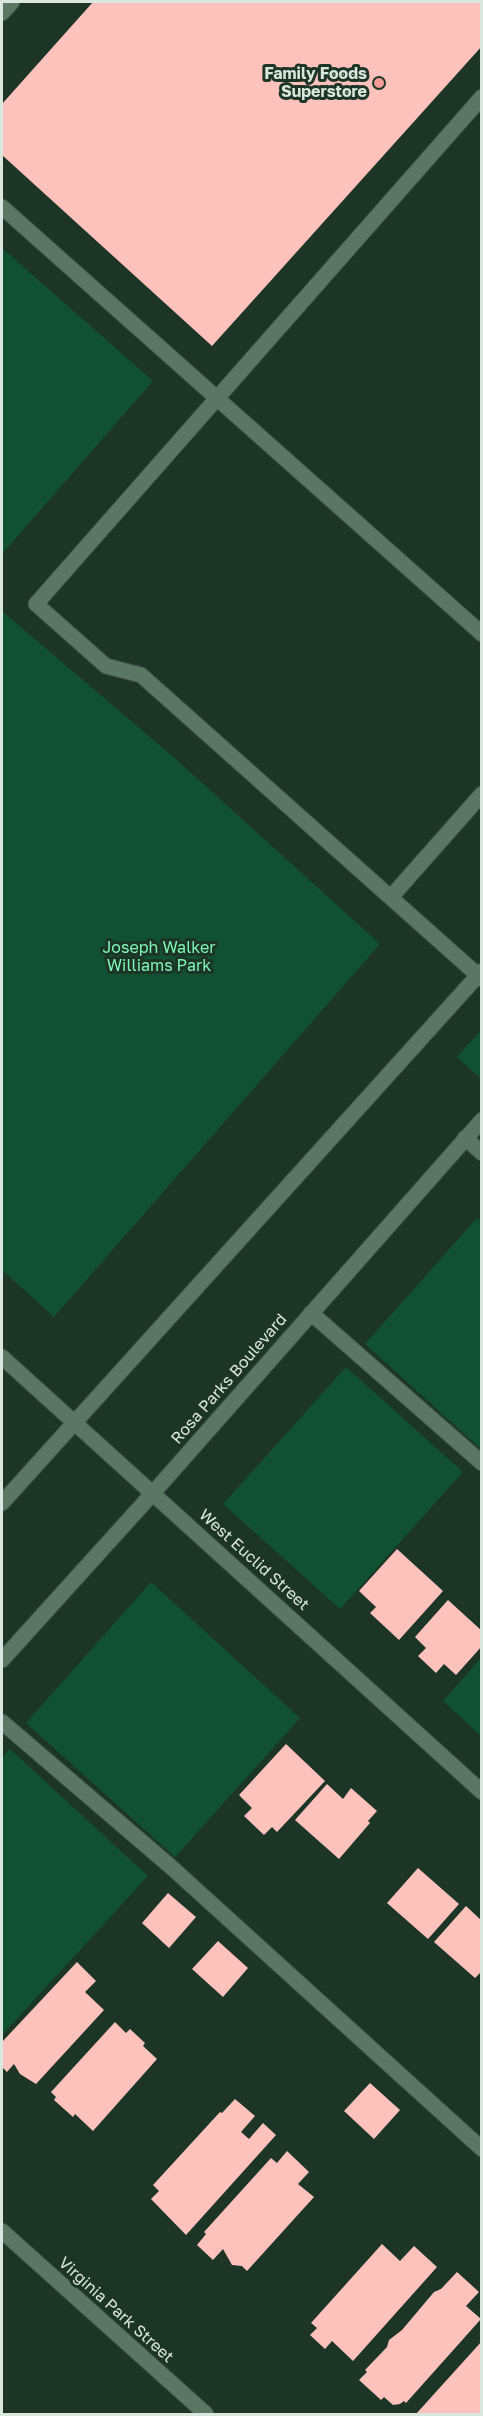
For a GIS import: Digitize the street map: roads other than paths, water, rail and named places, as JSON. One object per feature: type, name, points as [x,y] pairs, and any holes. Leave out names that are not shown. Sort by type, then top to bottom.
[{"type":"street","points":[[2,13],[12,2]]},
{"type":"street","points":[[2,1503],[480,975],[141,675],[106,666],[36,604],[482,97]]},
{"type":"street","points":[[2,207],[482,634]]},
{"type":"street","points":[[391,897],[482,794]]},
{"type":"street","name":"Rosa Parks Boulevard","points":[[2,1660],[153,1493],[482,1120]]},
{"type":"street","points":[[465,1138],[482,1153]]},
{"type":"street","points":[[311,1313],[482,1463]]},
{"type":"street","name":"West Euclid Street","points":[[2,1357],[482,1792]]},
{"type":"street","points":[[2,1722],[170,1866],[482,2149]]},
{"type":"street","name":"Virginia Park Street","points":[[2,2231],[206,2415]]},
{"type":"place","name":"Family Foods Superstore","points":[[379,83]]},
{"type":"park label","name":"Joseph Walker Williams Park","points":[[159,957]]}]
